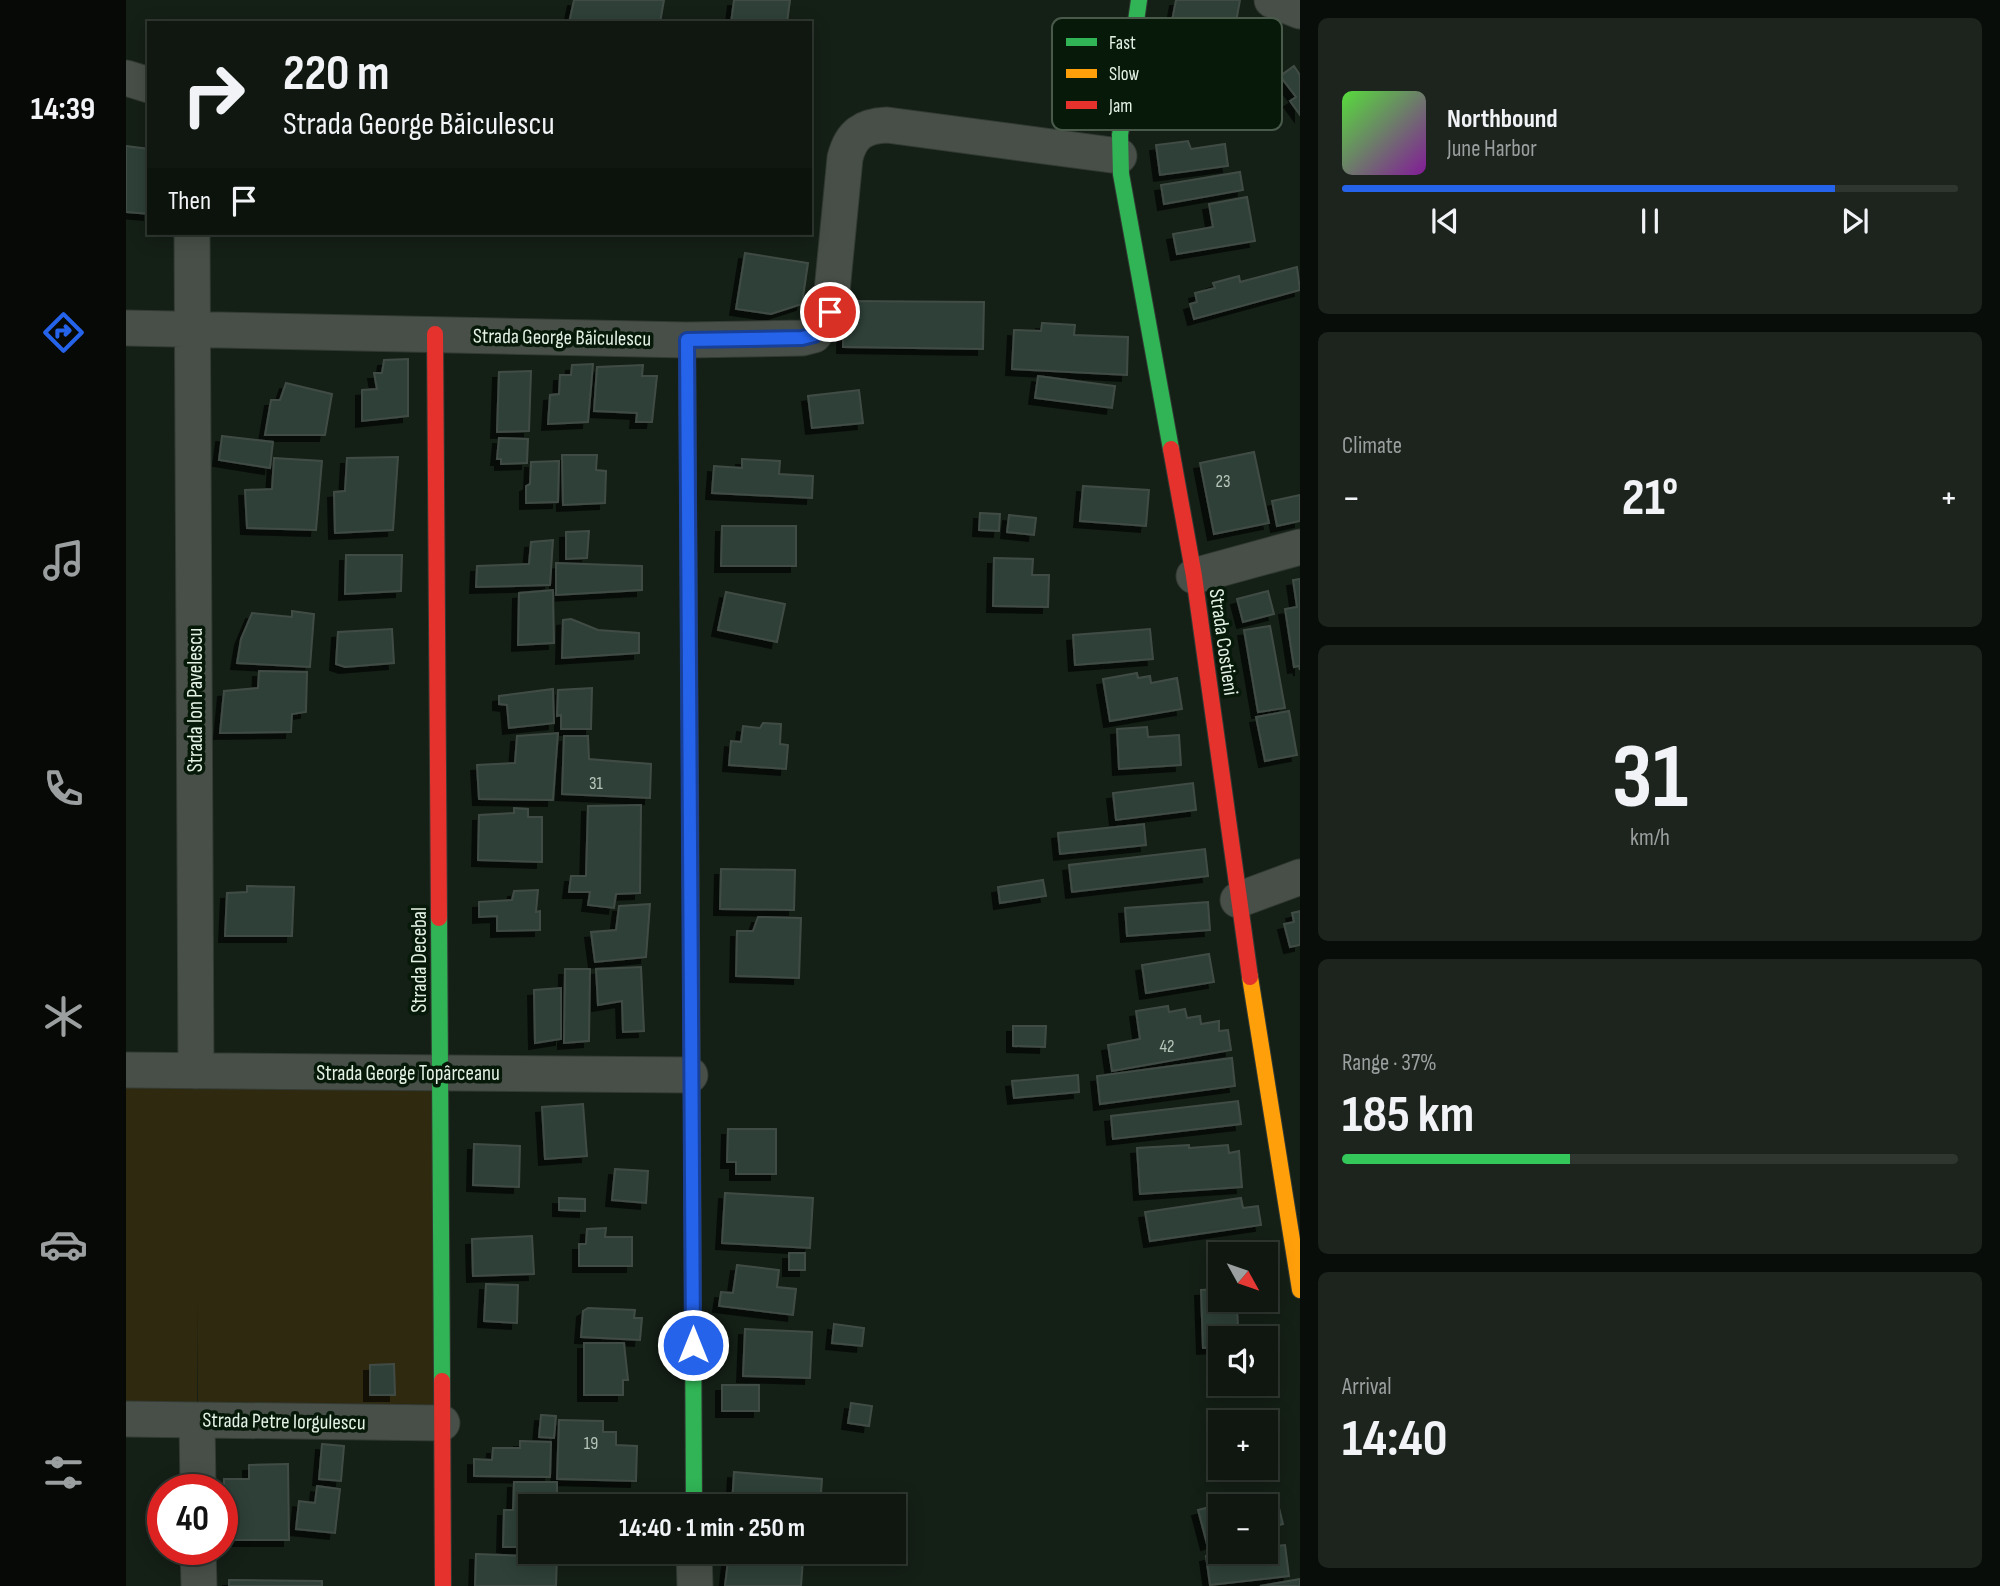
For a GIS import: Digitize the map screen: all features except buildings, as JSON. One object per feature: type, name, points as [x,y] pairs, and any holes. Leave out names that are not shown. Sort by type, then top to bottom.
[{"type":"street","name":"Strada Costieni","points":[[1137,18],[1139,0]]},
{"type":"street","points":[[1272,0],[1300,11]]},
{"type":"street","points":[[126,78],[147,84]]},
{"type":"street","name":"Strada George Băiculescu","points":[[126,328],[687,340],[802,338],[814,335],[830,312],[847,150],[859,131],[871,126],[887,125],[1119,156]]},
{"type":"street","name":"Strada Costieni","points":[[1122,130],[1119,156],[1194,576],[1238,900],[1292,1174],[1300,1290]]},
{"type":"street","name":"Strada Ion Pavelescu","points":[[192,235],[196,1071]]},
{"type":"street","name":"Strada Decebal","points":[[435,334],[443,1586]]},
{"type":"street","points":[[687,340],[694,1494]]},
{"type":"street","points":[[1194,576],[1300,547]]},
{"type":"street","points":[[1238,900],[1300,877]]},
{"type":"street","name":"Strada George Topârceanu","points":[[126,1070],[690,1074]]},
{"type":"street","name":"Strada Petre Iorgulescu","points":[[126,1419],[442,1423]]},
{"type":"street","points":[[197,1420],[198,1474]]},
{"type":"street","points":[[694,1564],[695,1586]]},
{"type":"street","points":[[198,1565],[199,1586]]},
{"type":"shaded area","points":[[126,1070],[436,1081],[436,1416],[198,1413],[197,1301],[197,1420],[126,1419]]},
{"type":"traffic: fast","points":[[1136,18],[1139,0]]},
{"type":"traffic: fast","points":[[1121,130],[1121,174],[1171,449]]},
{"type":"traffic: fast","points":[[439,918],[442,1381]]},
{"type":"traffic: fast","points":[[691,926],[694,1494]]},
{"type":"traffic: slow","points":[[1250,977],[1300,1290]]},
{"type":"traffic: jam","points":[[435,334],[439,918]]},
{"type":"traffic: jam","points":[[687,340],[691,926]]},
{"type":"traffic: jam","points":[[1171,449],[1194,576],[1250,977]]},
{"type":"traffic: jam","points":[[442,1381],[443,1586]]},
{"type":"route","points":[[693,1345],[687,340],[802,338],[814,335],[830,312]]}]
